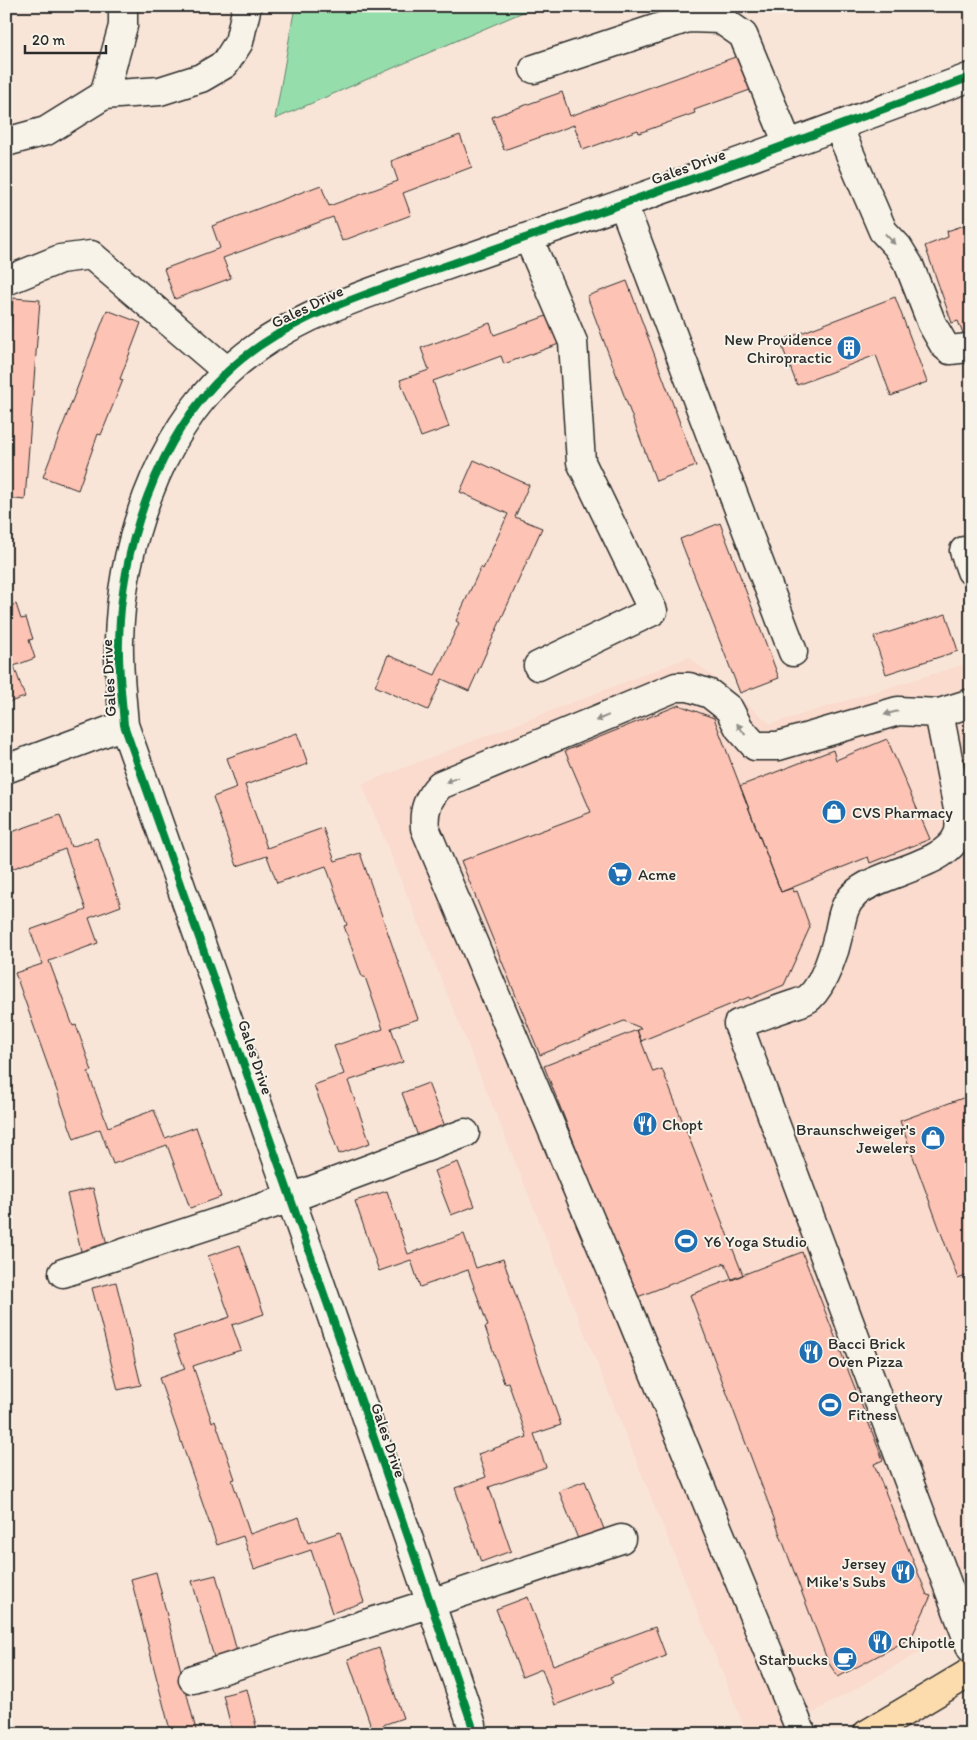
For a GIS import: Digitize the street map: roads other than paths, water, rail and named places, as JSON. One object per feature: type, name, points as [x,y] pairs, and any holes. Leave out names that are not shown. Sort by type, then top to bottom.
[{"type":"main road","points":[[867,1734],[971,1672]]},
{"type":"street","points":[[104,95],[123,26],[123,6]]},
{"type":"street","points":[[6,142],[46,131],[104,95],[160,91],[201,78],[225,64],[239,42],[247,6]]},
{"type":"street","points":[[534,69],[688,18],[720,19],[743,35],[788,144]]},
{"type":"street","name":"Gales Drive","points":[[474,1731],[291,1198],[124,724],[119,642],[122,601],[129,558],[140,518],[176,437],[199,402],[227,371],[257,347],[296,324],[359,296],[624,204],[971,77]]},
{"type":"street","points":[[838,126],[883,231],[898,247],[909,265],[932,324],[944,345],[950,350],[968,348]]},
{"type":"street","points":[[624,204],[793,652]]},
{"type":"street","points":[[528,237],[573,342],[581,462],[653,611],[538,666]]},
{"type":"street","points":[[6,282],[60,259],[91,255],[227,371]]},
{"type":"street","points":[[802,1734],[626,1306],[425,828],[424,816],[426,805],[432,794],[440,786],[676,687],[689,687],[710,694],[729,709],[739,728],[755,746],[778,746],[898,711],[939,714],[971,704]]},
{"type":"street","points":[[939,714],[958,802],[960,819],[958,835],[950,846],[937,856],[867,885],[848,901],[842,916],[831,959],[809,999],[738,1024],[971,1648]]},
{"type":"street","points":[[6,769],[124,724]]},
{"type":"street","points":[[63,1272],[291,1198],[465,1133]]},
{"type":"street","points":[[193,1679],[431,1603],[621,1538]]},
{"type":"place","name":"New Providence Chiropractic","points":[[849,348]]},
{"type":"place","name":"CVS Pharmacy","points":[[834,812]]},
{"type":"place","name":"Acme","points":[[620,874]]},
{"type":"place","name":"Chopt","points":[[645,1124]]},
{"type":"place","name":"Braunschweiger's Jewelers","points":[[933,1138]]},
{"type":"place","name":"Y6 Yoga Studio","points":[[686,1241]]},
{"type":"place","name":"Bacci Brick Oven Pizza","points":[[811,1352]]},
{"type":"place","name":"Orangetheory Fitness","points":[[830,1405]]},
{"type":"place","name":"Jersey Mike's Subs","points":[[903,1572]]},
{"type":"place","name":"Chipotle","points":[[880,1642]]},
{"type":"place","name":"Starbucks","points":[[845,1659]]}]
